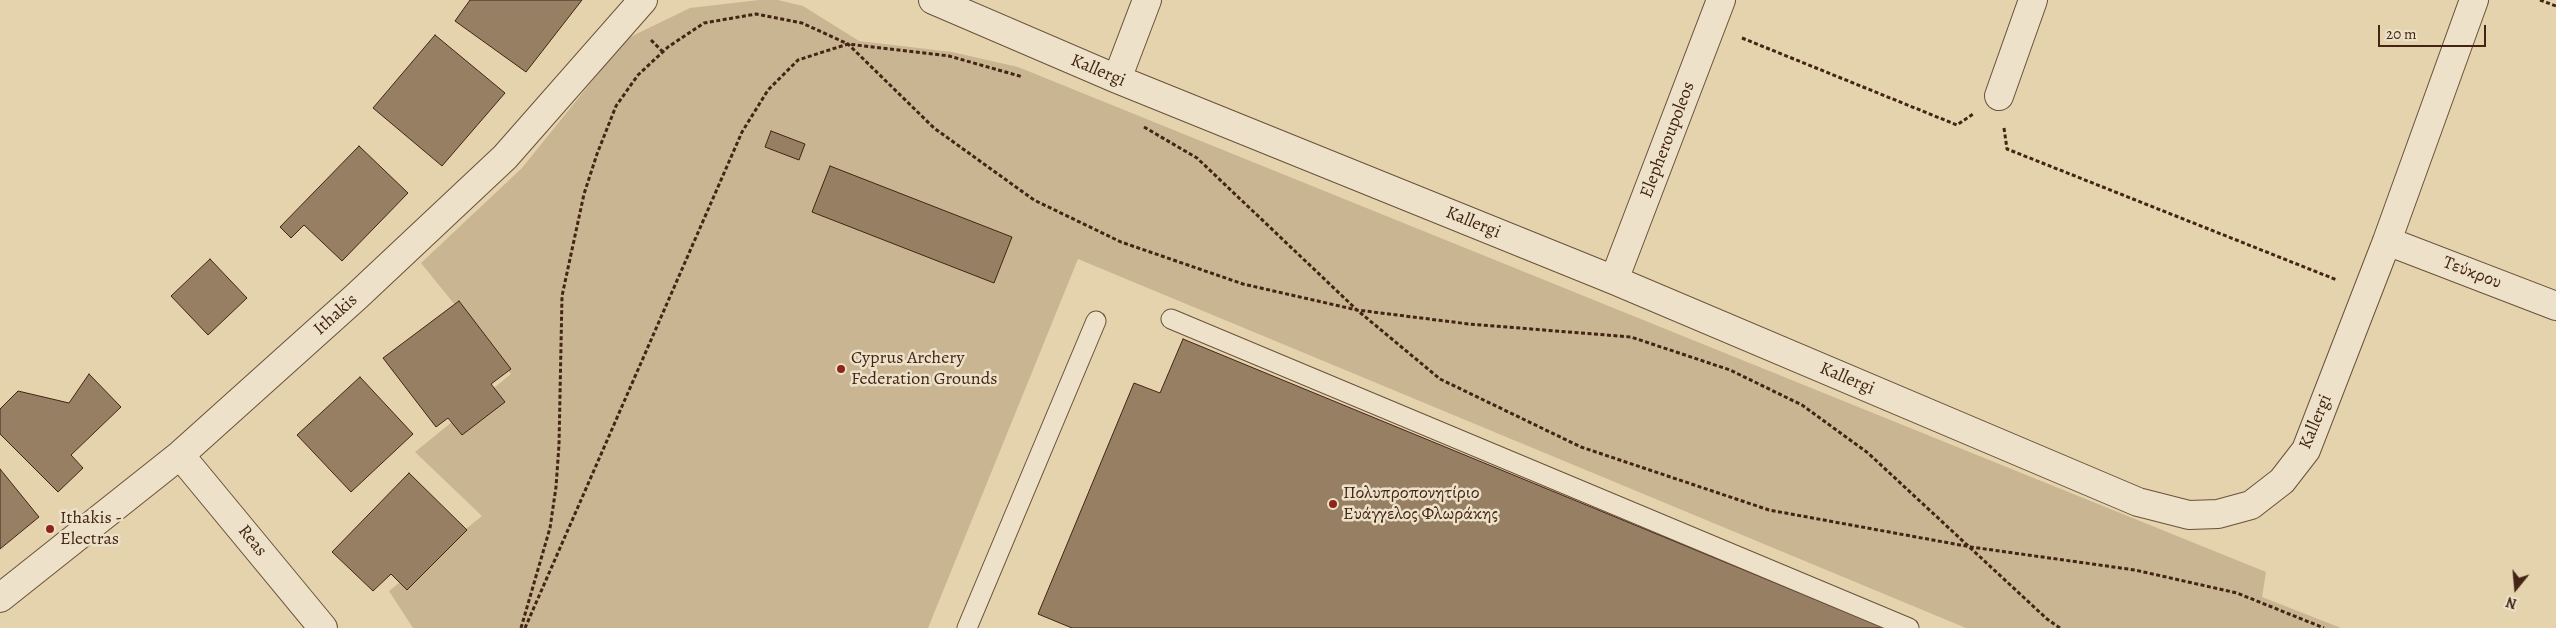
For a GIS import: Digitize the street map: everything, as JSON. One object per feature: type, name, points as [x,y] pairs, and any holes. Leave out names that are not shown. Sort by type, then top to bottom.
[{"type":"street","name":"Ithakis","points":[[0,598],[180,454],[357,296],[505,157],[643,0]]},
{"type":"street","name":"Kallergi","points":[[932,0],[1117,79],[1614,280],[2138,502],[2189,515],[2218,514],[2251,505],[2282,481],[2306,450],[2368,292],[2474,0]]},
{"type":"street","points":[[1117,79],[1148,0]]},
{"type":"street","name":"Elepheroupoleos","points":[[1614,280],[1721,0]]},
{"type":"street","points":[[1999,96],[2033,0]]},
{"type":"street","name":"Τεύκρου","points":[[2387,241],[2556,306]]},
{"type":"street","name":"Reas","points":[[180,454],[323,628]]},
{"type":"lane","points":[[1171,319],[1909,628]]},
{"type":"lane","points":[[967,628],[1096,321]]},
{"type":"path","points":[[2540,0],[2556,6]]},
{"type":"path","points":[[1711,26],[1957,125],[1999,96],[2007,149],[2368,292]]},
{"type":"shaded area","points":[[759,0],[778,0],[803,6],[859,41],[952,52],[1018,67],[2266,572],[2262,597],[2341,628],[1966,628],[1078,259],[928,628],[413,628],[389,591],[482,516],[415,452],[511,374],[421,263],[522,168],[626,39],[690,8]]},
{"type":"building","points":[[470,0],[582,0],[526,72],[455,21]]},
{"type":"building","points":[[435,35],[505,93],[442,166],[373,108]]},
{"type":"building","points":[[771,131],[805,144],[799,160],[765,147]]},
{"type":"building","points":[[359,146],[408,193],[342,261],[304,225],[291,238],[280,227]]},
{"type":"building","points":[[830,166],[1012,237],[994,283],[812,212]]},
{"type":"building","points":[[210,259],[247,298],[208,335],[171,296]]},
{"type":"building","points":[[459,301],[511,369],[491,384],[505,402],[462,435],[448,418],[436,427],[383,358]]},
{"type":"building","name":"Πολυπροπονητίριο Ευάγγελος Φλωράκης","points":[[1183,339],[1885,628],[1072,628],[1038,614],[1134,383],[1160,393]]},
{"type":"building","points":[[89,374],[121,407],[71,455],[83,468],[58,492],[0,434],[0,409],[18,391],[69,403]]},
{"type":"building","points":[[360,377],[413,434],[351,492],[297,435]]},
{"type":"building","points":[[0,469],[39,517],[0,549]]},
{"type":"building","points":[[409,473],[467,530],[407,590],[391,574],[373,591],[332,552]]},
{"type":"place","name":"Cyprus Archery Federation Grounds","points":[[841,369]]},
{"type":"place","name":"Πολυπροπονητίριο Ευάγγελος Φλωράκης","points":[[1333,504]]},
{"type":"place","name":"Ithakis - Electras","points":[[50,529]]}]
